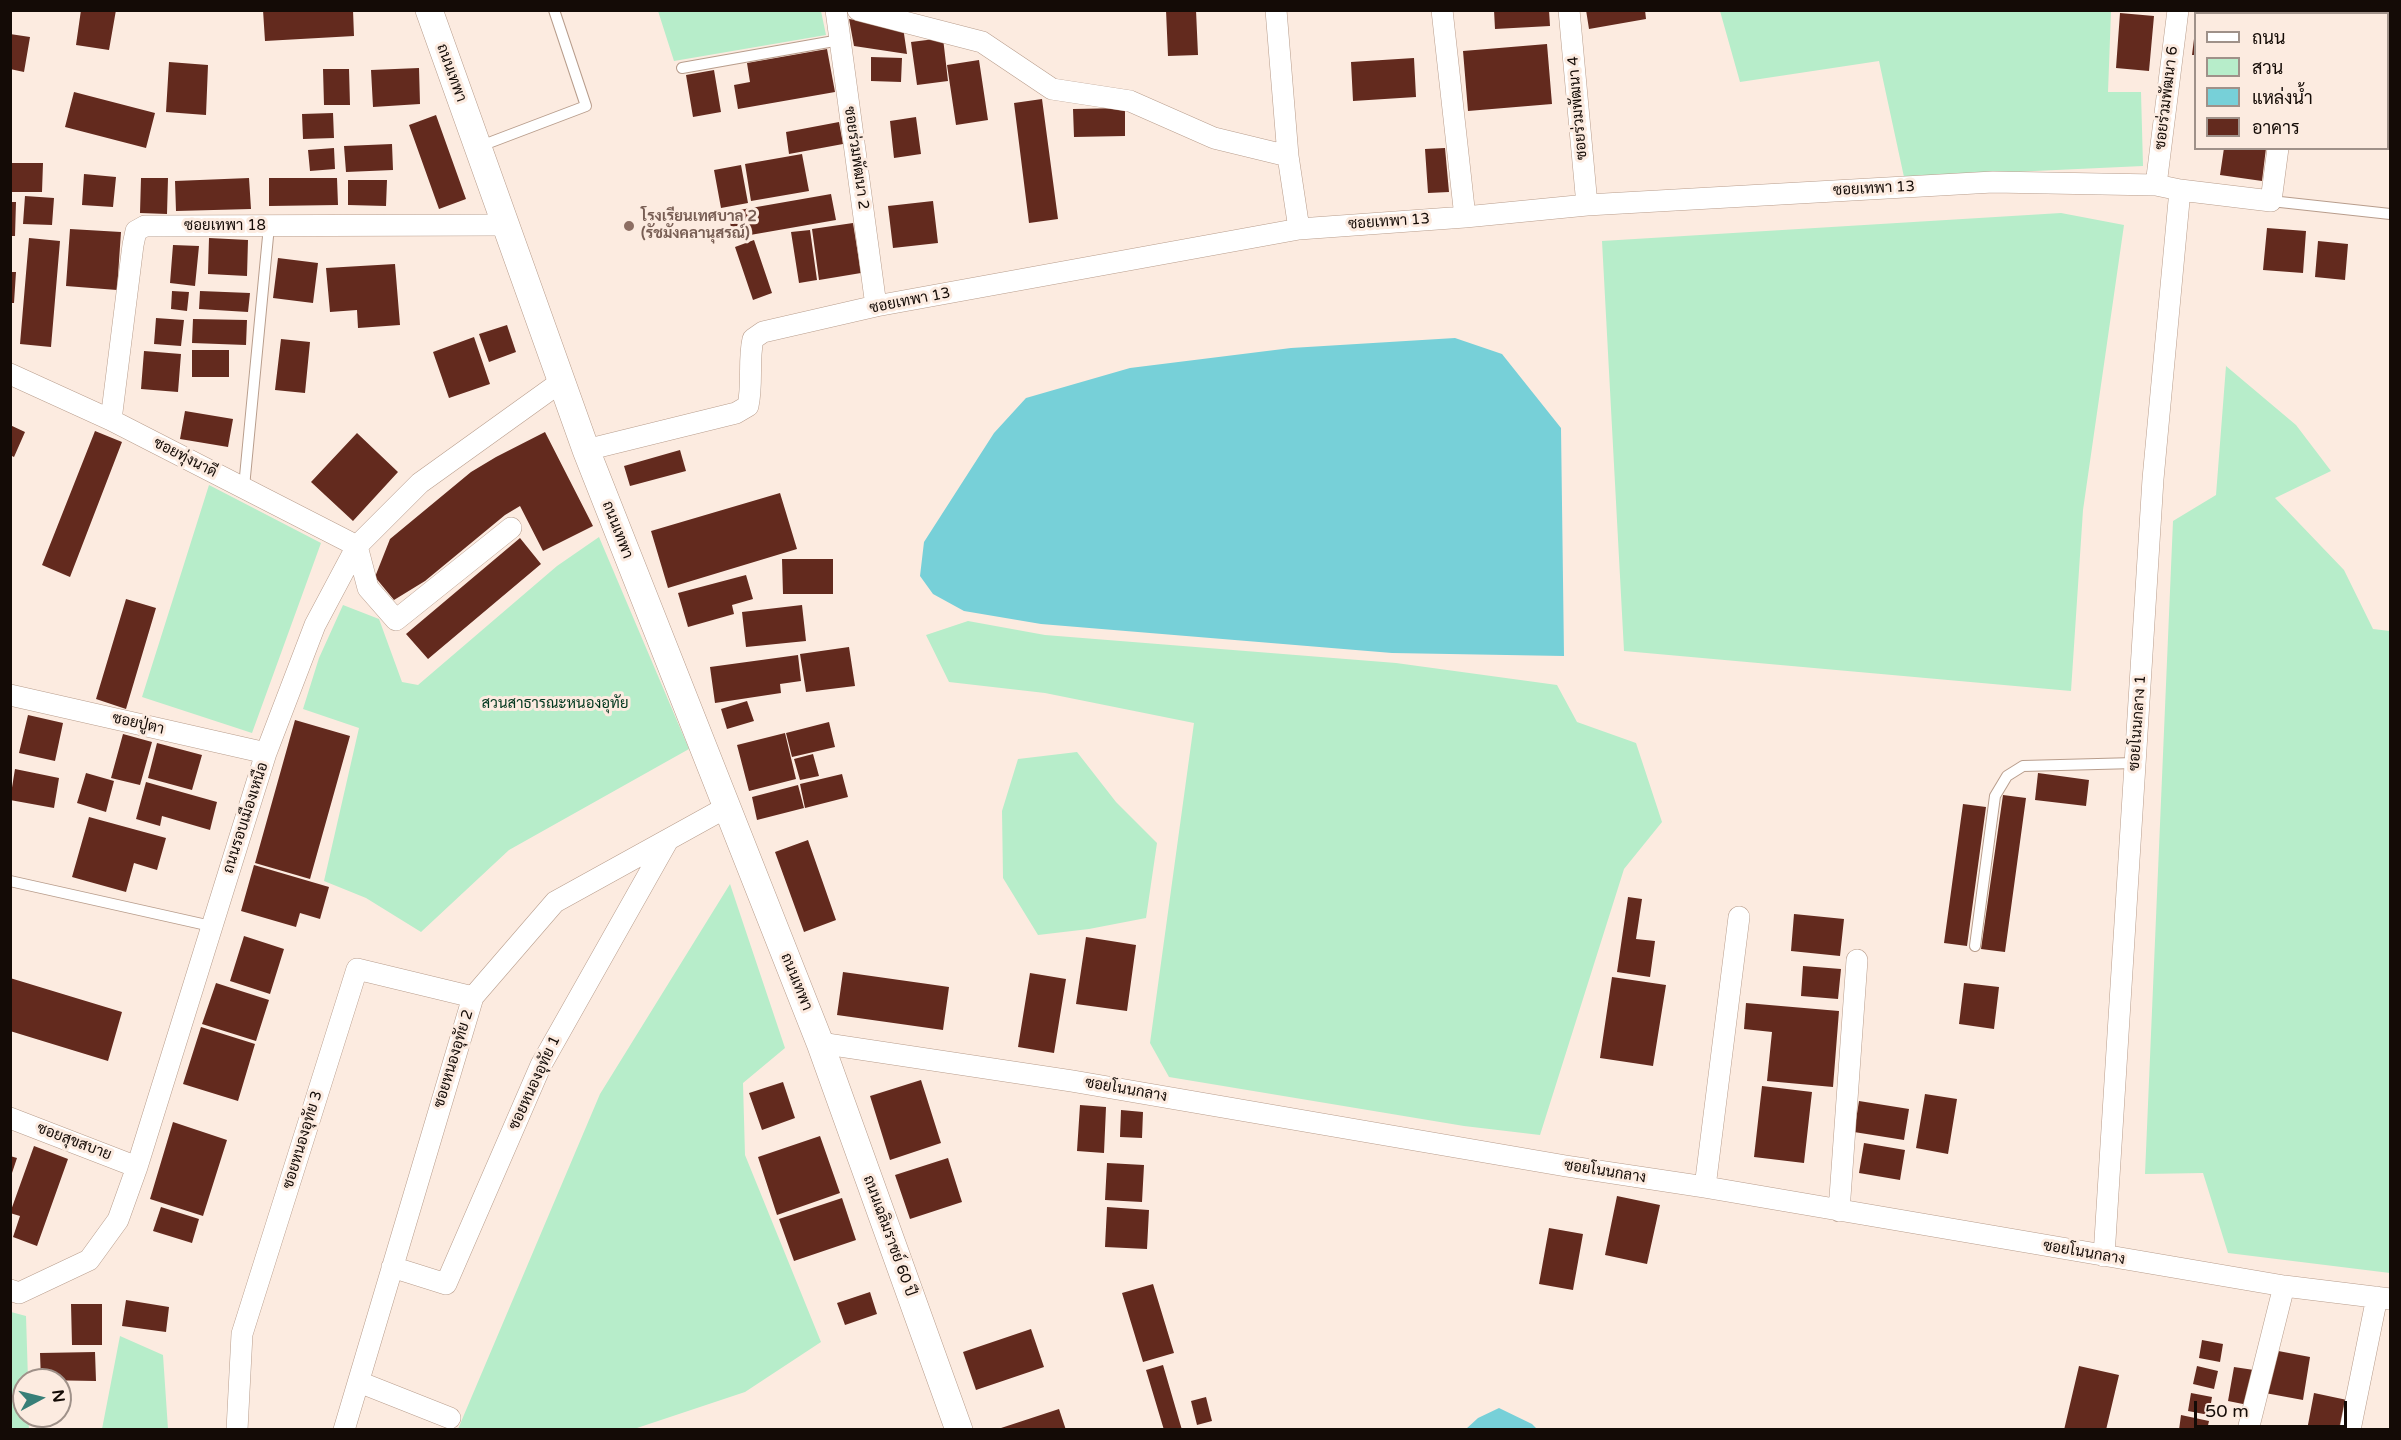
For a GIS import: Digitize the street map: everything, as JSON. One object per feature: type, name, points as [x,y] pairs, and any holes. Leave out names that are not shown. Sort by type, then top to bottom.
[{"type":"street","name":"ถนนเทพา","points":[[429,10],[586,450],[612,531],[692,736],[727,807],[820,1043]]},
{"type":"street","name":"ซอยร่วมพัฒนา 2","points":[[836,10],[876,306]]},
{"type":"street","points":[[858,10],[981,42],[1052,89],[1130,100],[1214,138],[1288,156]]},
{"type":"street","points":[[1276,10],[1288,156],[1299,229]]},
{"type":"street","points":[[1442,10],[1465,217]]},
{"type":"street","name":"ซอยร่วมพัฒนา 4","points":[[1569,10],[1587,205]]},
{"type":"street","name":"ซอยร่วมพัฒนา 6","points":[[2156,185],[2178,10]]},
{"type":"street","points":[[2271,201],[2278,150]]},
{"type":"street","name":"ซอยเทพา 13","points":[[586,450],[736,413],[748,406],[751,392],[750,351],[753,339],[763,332],[876,306],[1299,229],[1465,217],[1587,205],[1993,182],[2156,185],[2271,201]]},
{"type":"street","name":"ซอยโนนกลาง 1","points":[[2104,1256],[2153,479],[2180,190]]},
{"type":"street","name":"ซอยเทพา 18","points":[[111,420],[136,231],[145,225],[506,225]]},
{"type":"street","name":"ซอยทุ่งนาดี","points":[[10,374],[111,420],[357,546]]},
{"type":"street","name":"ถนนรอบเมืองเหนือ","points":[[10,1290],[19,1293],[89,1260],[118,1220],[137,1167],[266,753],[315,625],[357,546],[420,483],[561,381]]},
{"type":"street","points":[[357,546],[368,588],[396,620],[511,528]]},
{"type":"street","name":"ซอยปู่ตา","points":[[10,695],[266,753]]},
{"type":"street","name":"ซอยหนองอุทัย 2","points":[[344,1430],[473,997],[555,902],[727,807]]},
{"type":"street","name":"ซอยหนองอุทัย 1","points":[[392,1267],[446,1284],[541,1065],[668,840]]},
{"type":"street","points":[[1706,1187],[1739,917]]},
{"type":"street","points":[[1839,1212],[1857,960]]},
{"type":"street","name":"ซอยหนองอุทัย 3","points":[[237,1430],[242,1334],[357,969],[473,997]]},
{"type":"street","name":"ซอยโนนกลาง","points":[[820,1043],[1072,1081],[2284,1286],[2384,1298]]},
{"type":"street","name":"ถนนเฉลิมราชย์ 60 ปี","points":[[820,1043],[959,1430]]},
{"type":"street","name":"ซอยสุขสบาย","points":[[10,1118],[137,1167]]},
{"type":"street","points":[[2248,1430],[2284,1286]]},
{"type":"street","points":[[2350,1430],[2384,1298]]},
{"type":"street","points":[[359,1382],[450,1418]]},
{"type":"lane","points":[[478,147],[586,106],[554,10]]},
{"type":"lane","points":[[682,68],[840,40]]},
{"type":"lane","points":[[2271,201],[2391,214]]},
{"type":"lane","points":[[244,488],[269,226]]},
{"type":"lane","points":[[1976,946],[1995,796],[2007,776],[2023,766],[2135,763]]},
{"type":"lane","points":[[10,881],[211,926]]},
{"type":"green space","points":[[658,11],[821,11],[826,35],[674,61]]},
{"type":"green space","points":[[1720,11],[2111,11],[2108,92],[2141,92],[2143,166],[1904,177],[1879,61],[1740,82]]},
{"type":"green space","points":[[2061,213],[2124,225],[2083,510],[2071,691],[1624,651],[1602,241]]},
{"type":"green space","points":[[2226,366],[2296,425],[2331,471],[2275,498],[2344,570],[2373,629],[2390,631],[2390,1273],[2228,1253],[2203,1173],[2145,1174],[2173,521],[2216,495]]},
{"type":"green space","points":[[209,485],[321,543],[252,733],[142,697]]},
{"type":"green space","name":"สวนสาธารณะหนองอุทัย","points":[[599,537],[689,749],[509,850],[421,932],[366,898],[324,881],[359,728],[303,709],[319,658],[343,605],[379,619],[402,682],[418,685],[557,566]]},
{"type":"green space","points":[[968,621],[1045,635],[1396,663],[1557,685],[1577,722],[1636,743],[1662,822],[1624,869],[1540,1135],[1464,1126],[1169,1077],[1150,1043],[1194,723],[1045,693],[949,682],[926,635]]},
{"type":"green space","points":[[1077,752],[1116,802],[1157,843],[1146,918],[1089,929],[1038,935],[1003,878],[1002,811],[1018,759]]},
{"type":"green space","points":[[730,884],[785,1048],[743,1083],[745,1155],[821,1342],[745,1392],[634,1429],[458,1429],[600,1094]]},
{"type":"green space","points":[[11,1312],[26,1316],[28,1368],[12,1368],[12,1428],[29,1429],[11,1429]]},
{"type":"green space","points":[[120,1336],[163,1355],[168,1429],[102,1429]]},
{"type":"water","points":[[1455,338],[1502,354],[1561,428],[1564,656],[1392,653],[1041,624],[964,611],[933,594],[920,576],[924,542],[994,433],[1026,398],[1130,368],[1291,348]]},
{"type":"water","points":[[1499,1408],[1532,1424],[1537,1429],[1466,1429],[1478,1418]]},
{"type":"building","points":[[81,10],[116,10],[109,50],[76,45]]},
{"type":"building","points":[[263,10],[353,10],[354,36],[265,41]]},
{"type":"building","points":[[1166,10],[1196,10],[1198,55],[1168,56]]},
{"type":"building","points":[[1494,10],[1549,10],[1550,26],[1495,29]]},
{"type":"building","points":[[1586,10],[1645,10],[1646,19],[1589,29]]},
{"type":"building","points":[[2120,13],[2154,16],[2149,71],[2116,68]]},
{"type":"building","points":[[849,19],[903,27],[907,54],[854,46]]},
{"type":"building","points":[[10,34],[30,37],[24,72],[10,69]]},
{"type":"building","points":[[943,38],[948,81],[917,85],[911,42]]},
{"type":"building","points":[[1547,44],[1552,104],[1468,111],[1463,51]]},
{"type":"building","points":[[827,49],[835,92],[738,109],[734,85],[750,82],[747,63]]},
{"type":"building","points":[[871,57],[902,58],[901,82],[871,81]]},
{"type":"building","points":[[1414,58],[1416,97],[1353,101],[1351,62]]},
{"type":"building","points":[[979,60],[988,120],[956,125],[947,65]]},
{"type":"building","points":[[169,62],[208,65],[206,115],[166,112]]},
{"type":"building","points":[[419,68],[420,104],[373,107],[371,70]]},
{"type":"building","points":[[323,69],[349,69],[350,105],[324,105]]},
{"type":"building","points":[[714,70],[721,112],[693,117],[686,75]]},
{"type":"building","points":[[74,92],[155,113],[146,148],[65,127]]},
{"type":"building","points":[[1042,99],[1058,219],[1029,223],[1014,103]]},
{"type":"building","points":[[1125,108],[1125,136],[1074,137],[1073,109]]},
{"type":"building","points":[[333,113],[334,138],[303,139],[302,114]]},
{"type":"building","points":[[436,115],[466,199],[439,209],[409,125]]},
{"type":"building","points":[[916,117],[921,154],[894,158],[890,121]]},
{"type":"building","points":[[839,122],[843,144],[789,154],[786,132]]},
{"type":"building","points":[[392,144],[393,170],[346,172],[344,146]]},
{"type":"building","points":[[334,148],[335,169],[310,171],[308,150]]},
{"type":"building","points":[[1445,148],[1449,192],[1428,193],[1425,149]]},
{"type":"building","points":[[2224,150],[2266,150],[2262,181],[2220,175]]},
{"type":"building","points":[[802,154],[809,191],[751,201],[745,164]]},
{"type":"building","points":[[10,163],[43,163],[42,192],[10,192]]},
{"type":"building","points":[[741,165],[748,203],[721,208],[714,170]]},
{"type":"building","points":[[84,174],[116,177],[113,207],[82,205]]},
{"type":"building","points":[[141,178],[168,178],[167,214],[140,213]]},
{"type":"building","points":[[249,178],[251,209],[176,211],[175,181]]},
{"type":"building","points":[[269,178],[337,178],[338,205],[269,206]]},
{"type":"building","points":[[348,180],[387,180],[386,206],[348,205]]},
{"type":"building","points":[[831,194],[836,220],[733,238],[728,212]]},
{"type":"building","points":[[25,196],[54,198],[52,225],[23,224]]},
{"type":"building","points":[[933,201],[938,243],[893,248],[888,206]]},
{"type":"building","points":[[10,202],[16,202],[15,236],[10,236]]},
{"type":"building","points":[[853,223],[861,273],[819,280],[812,229]]},
{"type":"building","points":[[2267,228],[2306,231],[2303,273],[2263,270]]},
{"type":"building","points":[[70,229],[121,232],[117,290],[66,286]]},
{"type":"building","points":[[810,230],[817,280],[799,283],[791,232]]},
{"type":"building","points":[[29,238],[60,241],[51,347],[20,344]]},
{"type":"building","points":[[209,238],[248,240],[247,276],[208,274]]},
{"type":"building","points":[[754,240],[772,293],[753,300],[735,247]]},
{"type":"building","points":[[2318,241],[2348,244],[2345,280],[2315,277]]},
{"type":"building","points":[[173,245],[199,246],[195,286],[170,283]]},
{"type":"building","points":[[278,258],[318,263],[313,303],[273,298]]},
{"type":"building","points":[[395,264],[400,325],[358,328],[357,310],[330,312],[326,268]]},
{"type":"building","points":[[10,272],[16,272],[14,303],[10,303]]},
{"type":"building","points":[[172,291],[189,292],[187,311],[171,309]]},
{"type":"building","points":[[200,291],[250,293],[248,312],[199,309]]},
{"type":"building","points":[[156,318],[184,320],[181,346],[154,344]]},
{"type":"building","points":[[193,319],[247,320],[246,345],[192,343]]},
{"type":"building","points":[[507,325],[516,352],[489,362],[479,334]]},
{"type":"building","points":[[474,337],[490,384],[449,398],[433,352]]},
{"type":"building","points":[[281,339],[310,342],[305,393],[275,390]]},
{"type":"building","points":[[192,350],[229,350],[229,377],[192,377]]},
{"type":"building","points":[[144,351],[181,354],[178,392],[141,389]]},
{"type":"building","points":[[185,411],[233,419],[228,447],[180,439]]},
{"type":"building","points":[[10,425],[25,432],[14,457],[10,455]]},
{"type":"building","points":[[95,431],[122,442],[70,577],[42,565]]},
{"type":"building","points":[[545,432],[593,526],[543,551],[520,506],[505,515],[425,581],[394,600],[375,577],[390,539],[471,472]]},
{"type":"building","points":[[357,433],[398,472],[353,521],[311,482]]},
{"type":"building","points":[[680,450],[686,471],[630,486],[624,466]]},
{"type":"building","points":[[780,493],[797,549],[668,588],[651,531]]},
{"type":"building","points":[[520,538],[541,564],[428,659],[406,634]]},
{"type":"building","points":[[782,559],[833,559],[833,594],[783,594]]},
{"type":"building","points":[[746,575],[753,599],[732,605],[734,614],[688,627],[678,593]]},
{"type":"building","points":[[126,599],[156,608],[126,709],[96,699]]},
{"type":"building","points":[[802,605],[806,641],[746,647],[742,612]]},
{"type":"building","points":[[849,647],[855,686],[806,692],[800,654]]},
{"type":"building","points":[[798,655],[801,681],[780,684],[781,693],[715,703],[710,667]]},
{"type":"building","points":[[747,701],[754,721],[727,729],[721,709]]},
{"type":"building","points":[[28,715],[63,723],[55,761],[19,753]]},
{"type":"building","points":[[295,720],[350,736],[310,879],[255,863]]},
{"type":"building","points":[[829,722],[835,747],[792,757],[786,733]]},
{"type":"building","points":[[785,733],[796,779],[749,791],[737,745]]},
{"type":"building","points":[[123,734],[152,742],[140,785],[111,778]]},
{"type":"building","points":[[157,743],[202,755],[192,790],[148,778]]},
{"type":"building","points":[[813,754],[819,776],[800,780],[794,759]]},
{"type":"building","points":[[15,769],[59,778],[54,808],[10,800]]},
{"type":"building","points":[[86,773],[114,781],[106,812],[77,803]]},
{"type":"building","points":[[2038,773],[2089,780],[2086,806],[2035,800]]},
{"type":"building","points":[[842,774],[848,797],[805,808],[800,784]]},
{"type":"building","points":[[146,782],[217,802],[210,830],[162,816],[160,826],[136,819]]},
{"type":"building","points":[[798,785],[804,808],[757,820],[752,797]]},
{"type":"building","points":[[2003,795],[2026,798],[2005,952],[1981,949]]},
{"type":"building","points":[[1963,804],[1986,807],[1967,946],[1944,943]]},
{"type":"building","points":[[89,817],[166,838],[157,870],[134,863],[126,892],[72,877]]},
{"type":"building","points":[[808,840],[836,920],[804,932],[775,852]]},
{"type":"building","points":[[254,865],[329,887],[320,919],[300,913],[296,927],[241,911]]},
{"type":"building","points":[[1628,897],[1642,899],[1636,939],[1655,941],[1650,977],[1617,972]]},
{"type":"building","points":[[1794,914],[1844,919],[1840,956],[1791,951]]},
{"type":"building","points":[[244,936],[284,949],[270,994],[230,981]]},
{"type":"building","points":[[1086,937],[1136,945],[1127,1011],[1076,1004]]},
{"type":"building","points":[[1803,966],[1841,969],[1838,999],[1801,996]]},
{"type":"building","points":[[843,972],[949,987],[943,1030],[837,1015]]},
{"type":"building","points":[[1030,973],[1066,979],[1054,1053],[1018,1047]]},
{"type":"building","points":[[1612,977],[1666,985],[1653,1066],[1600,1058]]},
{"type":"building","points":[[10,978],[122,1012],[108,1061],[10,1031]]},
{"type":"building","points":[[216,983],[269,1000],[256,1041],[202,1024]]},
{"type":"building","points":[[1964,983],[1999,987],[1994,1029],[1959,1024]]},
{"type":"building","points":[[1746,1003],[1839,1011],[1833,1087],[1767,1081],[1772,1032],[1744,1029]]},
{"type":"building","points":[[201,1027],[255,1044],[238,1101],[183,1084]]},
{"type":"building","points":[[921,1080],[941,1143],[890,1160],[870,1096]]},
{"type":"building","points":[[783,1082],[795,1118],[762,1130],[749,1093]]},
{"type":"building","points":[[1762,1086],[1812,1092],[1804,1163],[1754,1157]]},
{"type":"building","points":[[1925,1094],[1957,1099],[1948,1154],[1916,1148]]},
{"type":"building","points":[[1859,1101],[1909,1109],[1904,1140],[1854,1132]]},
{"type":"building","points":[[1080,1105],[1106,1107],[1104,1153],[1077,1151]]},
{"type":"building","points":[[1121,1110],[1143,1112],[1142,1138],[1120,1137]]},
{"type":"building","points":[[173,1122],[227,1140],[203,1216],[150,1199]]},
{"type":"building","points":[[820,1136],[840,1193],[777,1215],[758,1157]]},
{"type":"building","points":[[1864,1143],[1905,1150],[1900,1180],[1859,1173]]},
{"type":"building","points":[[34,1146],[68,1159],[37,1246],[13,1237],[20,1216],[10,1213]]},
{"type":"building","points":[[10,1156],[17,1158],[11,1176],[10,1176]]},
{"type":"building","points":[[948,1158],[962,1202],[910,1219],[895,1175]]},
{"type":"building","points":[[1107,1163],[1144,1165],[1142,1202],[1105,1200]]},
{"type":"building","points":[[1617,1196],[1660,1205],[1647,1264],[1605,1255]]},
{"type":"building","points":[[842,1198],[856,1240],[794,1261],[779,1219]]},
{"type":"building","points":[[161,1207],[199,1219],[192,1243],[153,1231]]},
{"type":"building","points":[[1107,1207],[1149,1210],[1147,1249],[1105,1247]]},
{"type":"building","points":[[1549,1228],[1583,1234],[1573,1290],[1539,1284]]},
{"type":"building","points":[[1153,1284],[1174,1353],[1143,1362],[1122,1293]]},
{"type":"building","points":[[870,1292],[877,1314],[845,1325],[837,1303]]},
{"type":"building","points":[[126,1300],[169,1307],[166,1332],[122,1326]]},
{"type":"building","points":[[71,1304],[102,1304],[102,1345],[72,1345]]},
{"type":"building","points":[[1031,1329],[1044,1367],[976,1390],[963,1352]]},
{"type":"building","points":[[2202,1340],[2223,1344],[2220,1362],[2199,1358]]},
{"type":"building","points":[[2273,1350],[2310,1357],[2303,1400],[2265,1393]]},
{"type":"building","points":[[95,1352],[96,1381],[72,1381],[72,1368],[41,1368],[40,1353]]},
{"type":"building","points":[[1163,1365],[1182,1430],[1164,1430],[1146,1370]]},
{"type":"building","points":[[2079,1366],[2119,1375],[2106,1430],[2064,1430]]},
{"type":"building","points":[[2197,1366],[2218,1371],[2214,1389],[2193,1384]]},
{"type":"building","points":[[2234,1367],[2254,1370],[2248,1405],[2228,1401]]},
{"type":"building","points":[[2191,1393],[2212,1397],[2209,1415],[2188,1411]]},
{"type":"building","points":[[2314,1393],[2347,1400],[2341,1430],[2307,1430]]},
{"type":"building","points":[[1206,1397],[1212,1421],[1197,1425],[1191,1401]]},
{"type":"building","points":[[1059,1409],[1066,1430],[998,1430],[998,1429]]},
{"type":"building","points":[[2181,1415],[2209,1421],[2207,1430],[2179,1430]]},
{"type":"place","name":"โรงเรียนเทศบาล 2 (รัชมังคลานุสรณ์)","points":[[629,226]]}]
